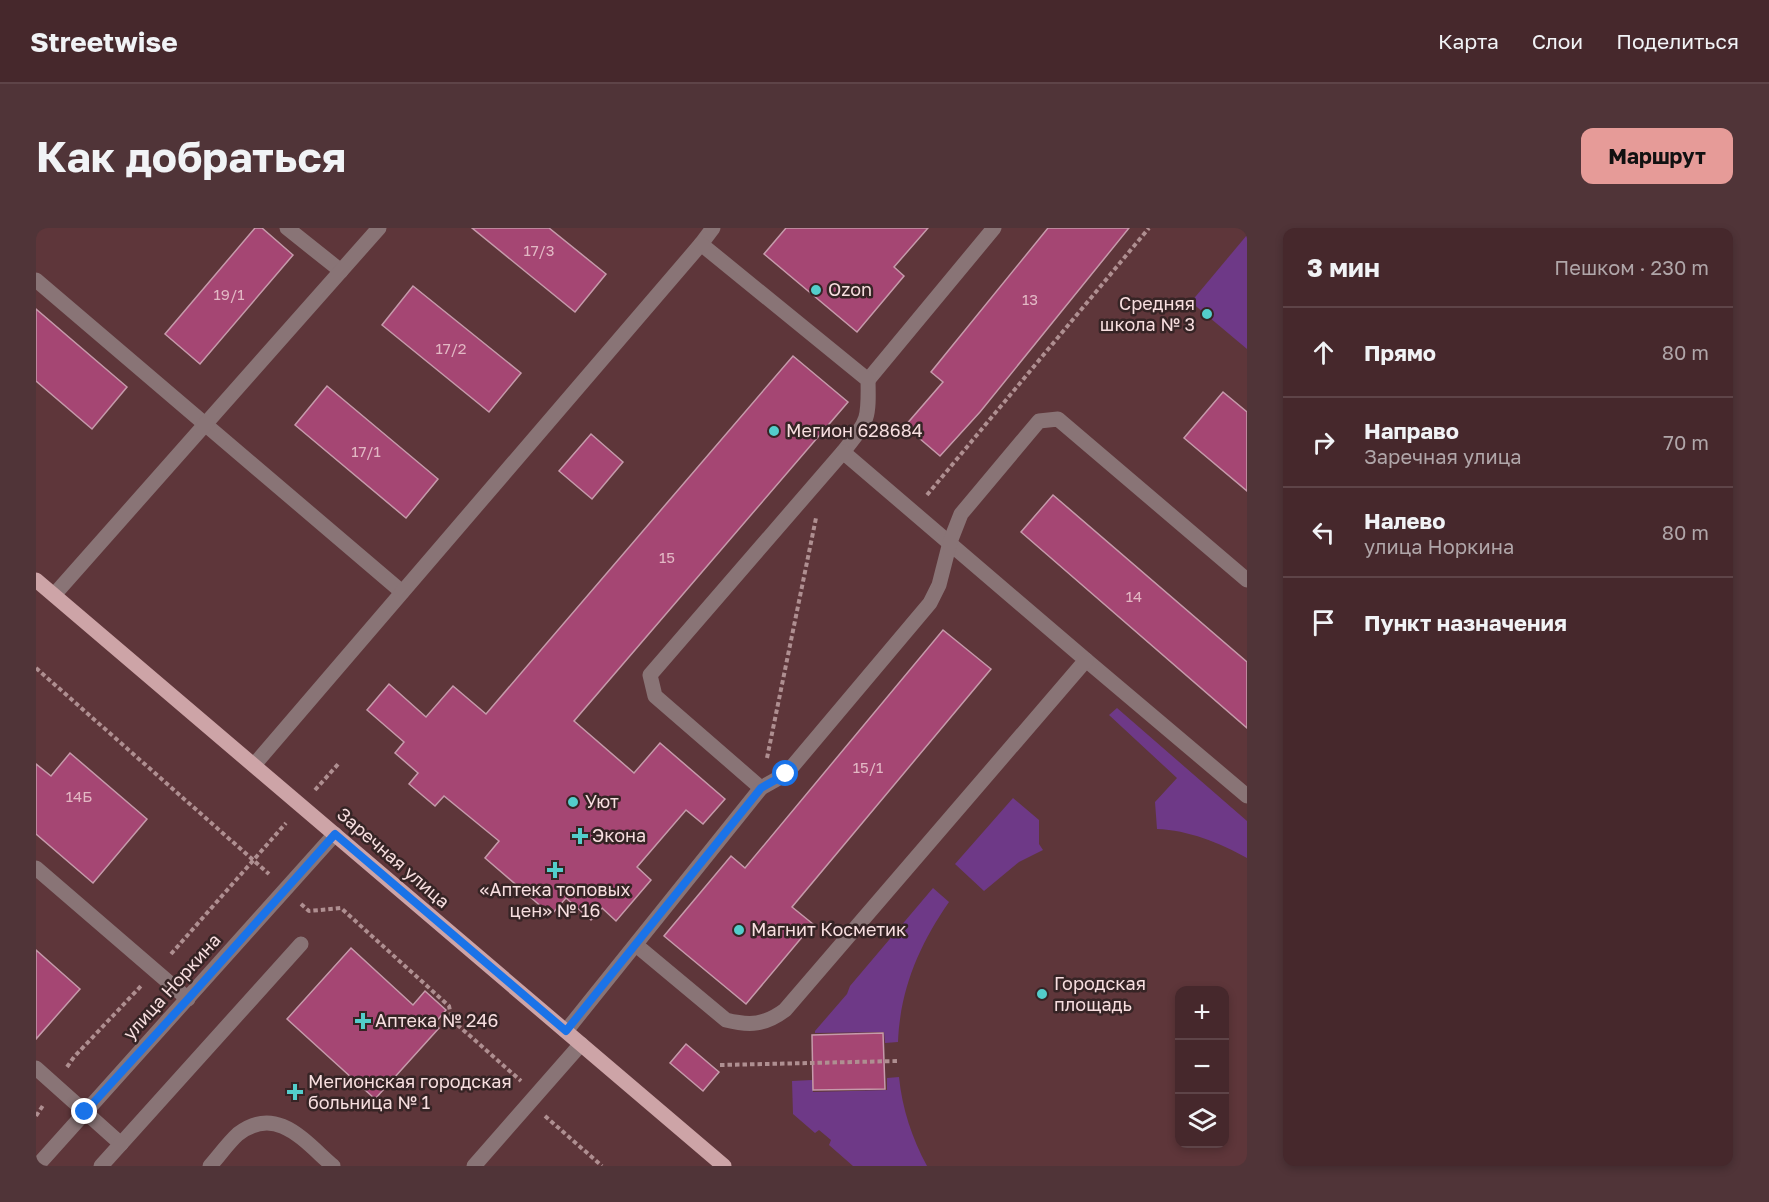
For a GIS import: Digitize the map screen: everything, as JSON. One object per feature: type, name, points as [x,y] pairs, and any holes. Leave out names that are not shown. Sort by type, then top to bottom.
[{"type":"main road","name":"Заречная улица","points":[[36,580],[724,1166]]},
{"type":"street","points":[[287,228],[341,271]]},
{"type":"street","points":[[54,595],[379,228]]},
{"type":"street","points":[[254,765],[713,228]]},
{"type":"street","points":[[761,788],[655,696],[650,675],[864,425],[869,412],[868,380],[994,228]]},
{"type":"street","points":[[701,244],[868,380]]},
{"type":"street","points":[[36,280],[402,592]]},
{"type":"street","points":[[566,1031],[761,788],[786,774],[930,603],[939,585],[950,542],[961,514],[1039,421],[1058,419],[1247,580]]},
{"type":"street","points":[[843,452],[1247,796]]},
{"type":"street","points":[[636,945],[726,1020],[745,1024],[771,1020],[785,1010],[1086,660]]},
{"type":"street","name":"улица Норкина","points":[[37,1166],[335,834]]},
{"type":"street","points":[[36,868],[188,999]]},
{"type":"street","points":[[101,1166],[301,944]]},
{"type":"street","points":[[474,1166],[581,1044]]},
{"type":"street","points":[[36,1068],[121,1144]]},
{"type":"street","points":[[210,1166],[237,1135],[255,1124],[273,1122],[287,1127],[333,1166]]},
{"type":"path","points":[[913,512],[1149,228]]},
{"type":"path","points":[[761,788],[817,516]]},
{"type":"path","points":[[36,668],[309,911],[341,908],[449,1006],[452,1020],[519,1077],[539,1111],[602,1166]]},
{"type":"path","points":[[720,1065],[898,1061]]},
{"type":"shaded area","points":[[1247,235],[1247,349],[1191,302]]},
{"type":"shaded area","points":[[1117,708],[1247,821],[1247,858],[1204,838],[1157,829],[1155,802],[1177,778],[1109,715]]},
{"type":"shaded area","points":[[1013,798],[1039,820],[1039,844],[1043,850],[1019,862],[984,891],[955,864]]},
{"type":"shaded area","points":[[933,888],[949,902],[920,951],[913,969],[903,1004],[898,1042],[885,1043],[884,1032],[815,1033],[847,994],[850,986]]},
{"type":"shaded area","points":[[899,1077],[909,1123],[927,1166],[853,1166],[829,1145],[831,1140],[819,1130],[815,1133],[793,1114],[792,1081],[812,1080],[813,1092],[887,1090],[887,1078]]},
{"type":"building","points":[[255,228],[262,228],[293,255],[200,364],[165,334]]},
{"type":"building","points":[[472,228],[549,228],[606,274],[575,312]]},
{"type":"building","points":[[786,228],[928,228],[894,267],[904,276],[857,332],[764,254]]},
{"type":"building","points":[[1048,228],[1129,228],[980,412],[940,456],[905,426],[943,382],[931,372]]},
{"type":"building","points":[[413,286],[521,373],[489,412],[382,325]]},
{"type":"building","points":[[36,309],[127,387],[92,429],[36,381]]},
{"type":"building","points":[[793,356],[848,402],[574,721],[634,773],[660,743],[725,799],[703,824],[686,810],[637,867],[651,880],[616,921],[602,908],[591,920],[566,898],[551,915],[485,858],[499,841],[444,796],[435,806],[409,784],[418,773],[395,753],[404,742],[367,710],[389,684],[426,717],[453,686],[486,714]]},
{"type":"building","points":[[327,386],[438,479],[406,518],[295,425]]},
{"type":"building","points":[[1223,392],[1247,412],[1247,491],[1184,438]]},
{"type":"building","points":[[591,434],[623,462],[592,499],[559,471]]},
{"type":"building","points":[[1053,495],[1247,662],[1247,728],[1021,532]]},
{"type":"building","points":[[943,630],[991,669],[792,907],[813,924],[746,1004],[664,936],[731,856],[745,868]]},
{"type":"building","points":[[70,753],[147,819],[93,883],[36,834],[36,764],[51,776]]},
{"type":"building","name":"Аптека № 246","points":[[351,948],[413,1005],[425,991],[446,1010],[434,1024],[439,1028],[375,1099],[287,1019]]},
{"type":"building","points":[[36,950],[80,989],[36,1039]]},
{"type":"building","points":[[883,1033],[885,1089],[813,1090],[812,1035]]},
{"type":"building","points":[[686,1044],[719,1072],[703,1091],[670,1063]]},
{"type":"place","name":"Ozon","points":[[816,290]]},
{"type":"place","name":"Средняя школа № 3","points":[[1207,314]]},
{"type":"place","name":"Мегион 628684","points":[[774,431]]},
{"type":"place","name":"Уют","points":[[573,802]]},
{"type":"place","name":"Экона","points":[[580,836]]},
{"type":"place","name":"«Аптека топовых цен» № 16","points":[[555,870]]},
{"type":"place","name":"Магнит Косметик","points":[[739,930]]},
{"type":"place","name":"Городская площадь","points":[[1042,994]]},
{"type":"place","name":"Аптека № 246","points":[[363,1021]]},
{"type":"place","name":"Мегионская городская больница № 1","points":[[295,1092]]},
{"type":"route","points":[[85,1112],[335,834],[566,1031],[761,788],[786,774]]}]
